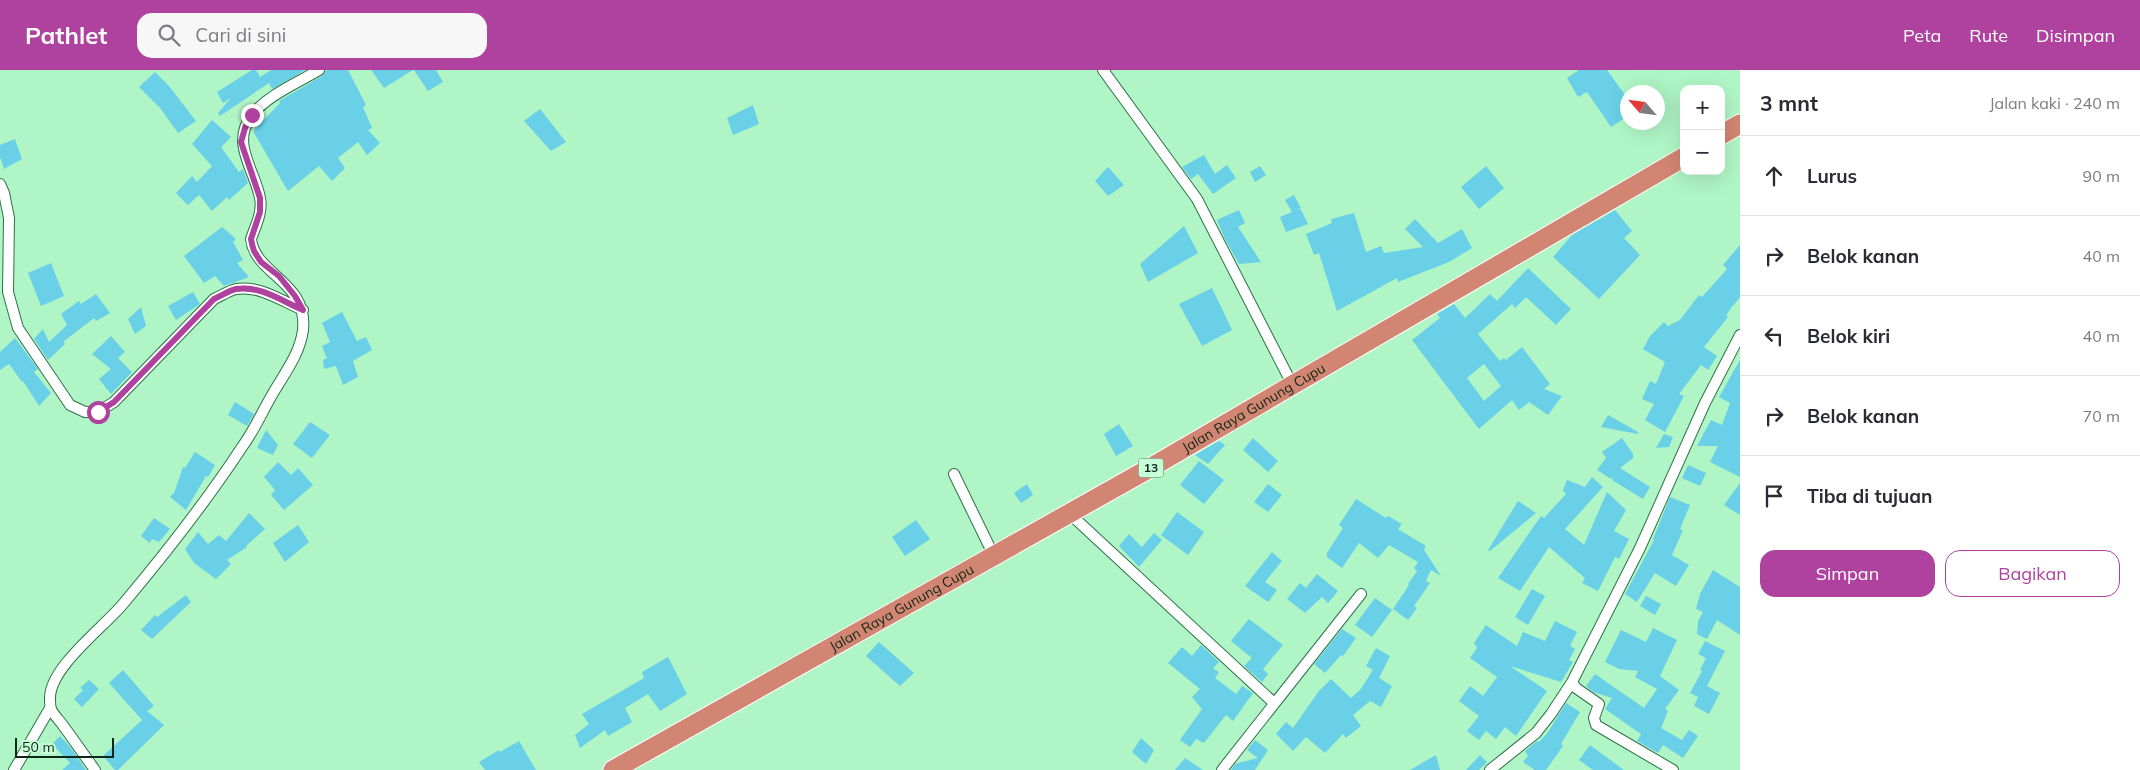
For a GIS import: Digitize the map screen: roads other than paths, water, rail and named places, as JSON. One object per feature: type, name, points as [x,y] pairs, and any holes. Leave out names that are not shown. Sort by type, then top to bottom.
[{"type":"highway","points":[[1725,133],[1740,124]]},
{"type":"highway","name":"Jalan Raya Gunung Cupu","points":[[613,770],[1293,386],[1680,159]]},
{"type":"street","points":[[14,770],[50,708],[50,696],[55,678],[78,649],[122,605],[243,447],[299,349],[303,330],[303,310],[295,296],[279,276],[261,262],[254,251],[251,239],[260,212],[260,198],[241,142],[245,128],[252,115],[269,101],[318,70]]},
{"type":"street","points":[[1103,70],[1197,199],[1293,386]]},
{"type":"street","points":[[0,184],[9,218],[8,292],[18,328],[70,405],[85,412],[98,412],[114,402],[214,299],[234,289],[250,288],[271,295],[303,310]]},
{"type":"street","points":[[1490,770],[1536,733],[1572,682],[1640,548],[1705,403],[1740,335]]},
{"type":"street","points":[[954,474],[994,556]]},
{"type":"street","points":[[1068,513],[1274,702]]},
{"type":"street","points":[[1222,770],[1360,594]]},
{"type":"street","points":[[1572,682],[1576,688],[1599,704],[1594,718],[1596,724],[1672,770]]},
{"type":"street","points":[[50,708],[95,770]]}]
